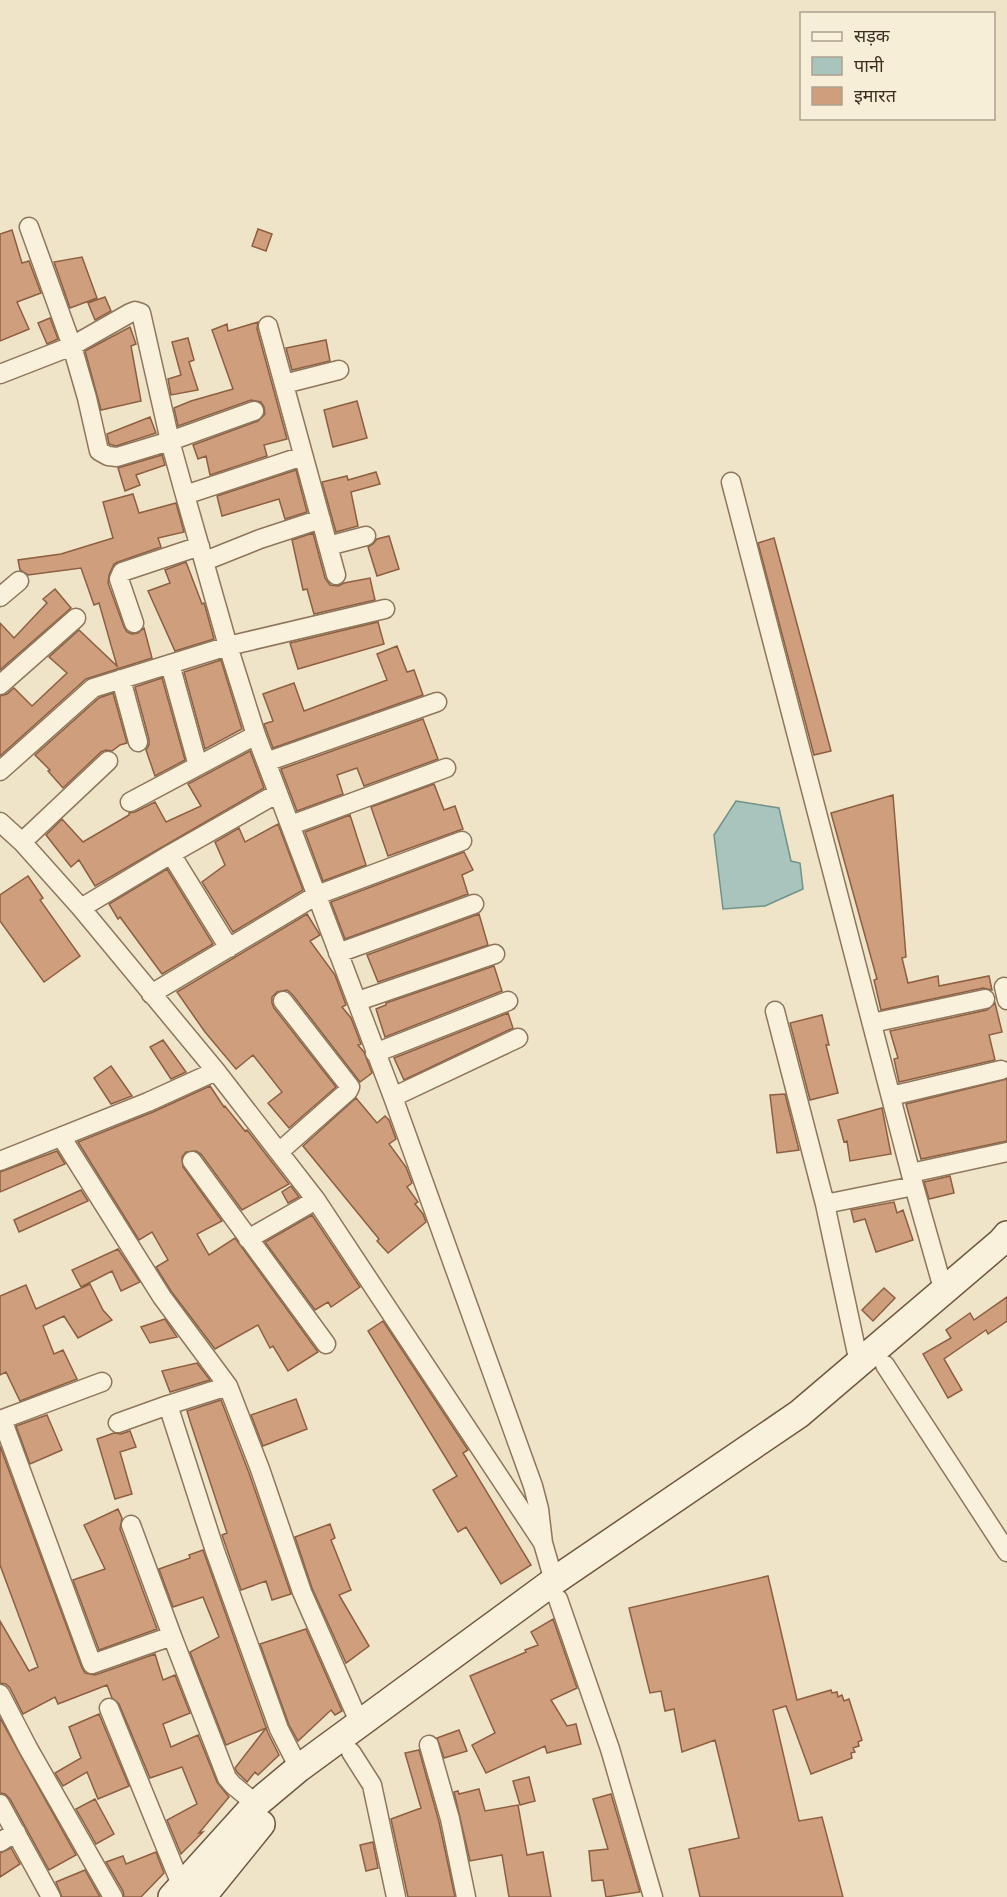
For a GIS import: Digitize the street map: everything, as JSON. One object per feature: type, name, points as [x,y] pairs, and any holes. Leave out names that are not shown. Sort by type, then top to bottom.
[{"type":"main road","points":[[872,1364],[944,1292],[1007,1235]]},
{"type":"main road","points":[[197,1892],[256,1804],[299,1768],[556,1590],[872,1364],[1007,1259]]},
{"type":"main road","points":[[197,1892],[271,1812],[351,1752],[556,1590]]},
{"type":"street","points":[[29,226],[72,346],[99,451],[108,456],[117,457],[171,441],[254,411]]},
{"type":"street","points":[[0,374],[72,346],[130,313],[135,311],[141,313],[185,495],[256,735],[338,954],[358,1001],[533,1486],[539,1509],[543,1543],[556,1590],[610,1749],[653,1897]]},
{"type":"street","points":[[268,326],[336,574]]},
{"type":"street","points":[[284,384],[339,370]]},
{"type":"street","points":[[185,495],[303,456]]},
{"type":"street","points":[[731,482],[912,1179],[944,1292]]},
{"type":"street","points":[[134,623],[119,579],[122,572],[260,539],[321,519]]},
{"type":"street","points":[[328,546],[366,536]]},
{"type":"street","points":[[0,597],[19,581]]},
{"type":"street","points":[[0,771],[85,694],[104,683],[228,646],[385,609]]},
{"type":"street","points":[[0,685],[76,618]]},
{"type":"street","points":[[170,664],[198,766]]},
{"type":"street","points":[[121,679],[138,742]]},
{"type":"street","points":[[266,762],[437,702]]},
{"type":"street","points":[[130,802],[256,735]]},
{"type":"street","points":[[21,842],[108,761]]},
{"type":"street","points":[[291,825],[446,768]]},
{"type":"street","points":[[81,908],[278,793]]},
{"type":"street","points":[[0,822],[81,908],[216,1071],[316,1200],[543,1543]]},
{"type":"street","points":[[152,994],[317,896],[462,841]]},
{"type":"street","points":[[171,854],[229,948]]},
{"type":"street","points":[[338,954],[474,904]]},
{"type":"street","points":[[358,1001],[495,954]]},
{"type":"street","points":[[872,1023],[985,999]]},
{"type":"street","points":[[279,1152],[350,1087],[283,1001]]},
{"type":"street","points":[[375,1053],[508,1001]]},
{"type":"street","points":[[776,1011],[825,1204],[872,1364],[1007,1552]]},
{"type":"street","points":[[393,1097],[518,1038]]},
{"type":"street","points":[[891,1096],[1001,1070]]},
{"type":"street","points":[[0,1161],[62,1138],[216,1071]]},
{"type":"street","points":[[62,1138],[162,1297],[228,1386],[260,1469],[302,1592],[360,1724]]},
{"type":"street","points":[[825,1204],[1007,1152]]},
{"type":"street","points":[[192,1161],[326,1344]]},
{"type":"street","points":[[248,1239],[316,1200]]},
{"type":"street","points":[[102,1382],[1,1420],[92,1664],[172,1636]]},
{"type":"street","points":[[118,1423],[228,1386]]},
{"type":"street","points":[[168,1405],[215,1551],[279,1730],[299,1768]]},
{"type":"street","points":[[131,1525],[227,1778],[256,1804]]},
{"type":"street","points":[[0,1694],[113,1897]]},
{"type":"street","points":[[109,1708],[197,1892]]},
{"type":"street","points":[[429,1746],[450,1819],[466,1897]]},
{"type":"street","points":[[351,1752],[372,1785],[396,1897]]},
{"type":"street","points":[[0,1804],[51,1897]]},
{"type":"street","points":[[0,1842],[16,1832]]},
{"type":"water","points":[[736,801],[779,808],[791,861],[800,863],[803,889],[765,906],[723,909],[714,835]]},
{"type":"building","points":[[258,229],[272,234],[266,251],[252,246]]},
{"type":"building","points":[[12,230],[22,263],[29,261],[41,293],[17,302],[29,329],[0,341],[0,234]]},
{"type":"building","points":[[82,257],[97,298],[70,308],[54,262]]},
{"type":"building","points":[[105,297],[111,311],[95,320],[88,303]]},
{"type":"building","points":[[50,318],[58,339],[47,344],[38,323]]},
{"type":"building","points":[[258,322],[257,329],[287,439],[264,445],[267,456],[210,475],[206,456],[198,459],[193,445],[258,421],[265,414],[264,407],[261,402],[251,400],[178,426],[174,408],[233,389],[212,330],[227,324],[228,331]]},
{"type":"building","points":[[130,327],[136,344],[131,346],[141,401],[101,410],[85,351]]},
{"type":"building","points":[[188,338],[194,360],[189,362],[198,390],[171,395],[168,379],[181,375],[172,342]]},
{"type":"building","points":[[326,340],[330,361],[292,370],[286,348]]},
{"type":"building","points":[[357,401],[367,438],[333,447],[324,410]]},
{"type":"building","points":[[150,417],[156,433],[116,446],[109,444],[107,434]]},
{"type":"building","points":[[162,455],[165,465],[136,475],[140,485],[125,491],[118,468]]},
{"type":"building","points":[[296,470],[307,512],[285,519],[279,499],[222,516],[217,496]]},
{"type":"building","points":[[376,472],[380,484],[351,492],[358,526],[336,532],[322,482],[347,476],[348,480]]},
{"type":"building","points":[[133,494],[139,513],[176,503],[184,532],[158,538],[161,547],[114,564],[109,575],[108,583],[124,627],[132,634],[144,628],[152,658],[86,679],[0,756],[0,696],[14,688],[32,706],[67,673],[49,657],[79,630],[117,666],[99,603],[94,605],[81,568],[28,575],[20,570],[18,560],[61,554],[113,538],[103,502]]},
{"type":"building","points":[[313,533],[325,578],[330,585],[338,586],[370,578],[375,600],[314,614],[307,589],[303,590],[292,540]]},
{"type":"building","points":[[389,536],[399,569],[377,576],[368,547],[377,539]]},
{"type":"building","points":[[774,538],[831,751],[814,755],[758,543]]},
{"type":"building","points":[[186,562],[202,604],[204,603],[214,639],[175,651],[148,591],[170,583],[165,570]]},
{"type":"building","points":[[55,589],[71,608],[0,670],[0,623],[14,638],[47,603],[43,599]]},
{"type":"building","points":[[378,622],[384,644],[298,669],[290,643]]},
{"type":"building","points":[[397,646],[407,672],[414,670],[423,695],[273,748],[264,724],[273,721],[263,694],[294,683],[304,711],[387,680],[377,654]]},
{"type":"building","points":[[221,660],[242,729],[205,749],[184,672]]},
{"type":"building","points":[[162,678],[185,760],[155,776],[146,750],[149,739],[135,687]]},
{"type":"building","points":[[113,693],[127,743],[112,751],[101,752],[63,788],[35,755],[99,698]]},
{"type":"building","points":[[423,719],[438,759],[364,786],[357,768],[337,775],[343,794],[297,811],[281,769]]},
{"type":"building","points":[[250,751],[264,788],[95,886],[79,860],[71,867],[46,835],[62,819],[83,842],[129,813],[155,802],[166,822],[201,806],[188,784]]},
{"type":"building","points":[[434,784],[444,810],[455,806],[463,829],[388,856],[371,807]]},
{"type":"building","points":[[893,795],[906,957],[902,958],[908,983],[938,976],[939,986],[989,976],[992,990],[983,988],[881,1010],[874,980],[877,979],[831,813]]},
{"type":"building","points":[[350,815],[366,865],[323,881],[305,832]]},
{"type":"building","points":[[278,824],[303,890],[233,932],[202,882],[225,865],[215,842],[239,828],[245,842]]},
{"type":"building","points":[[464,852],[473,870],[462,875],[468,894],[345,939],[331,902]]},
{"type":"building","points":[[167,869],[213,944],[162,974],[120,917],[118,919],[109,904]]},
{"type":"building","points":[[28,876],[43,898],[40,900],[80,956],[44,982],[0,921],[0,895]]},
{"type":"building","points":[[307,914],[320,935],[310,941],[335,975],[346,1005],[342,1007],[351,1018],[361,1044],[358,1045],[364,1052],[372,1073],[360,1082],[292,994],[287,990],[277,992],[272,997],[274,1008],[336,1087],[289,1128],[268,1103],[282,1092],[253,1055],[236,1069],[205,1032],[177,992]]},
{"type":"building","points":[[479,914],[488,945],[378,982],[367,955]]},
{"type":"building","points":[[494,966],[502,991],[385,1037],[376,1009],[386,1003]]},
{"type":"building","points":[[995,1003],[1002,1032],[989,1035],[995,1060],[899,1082],[894,1059],[898,1058],[890,1031],[987,1010]]},
{"type":"building","points":[[508,1013],[513,1028],[404,1080],[394,1058]]},
{"type":"building","points":[[822,1015],[829,1045],[826,1045],[838,1093],[810,1100],[790,1023]]},
{"type":"building","points":[[163,1040],[186,1072],[171,1079],[150,1047]]},
{"type":"building","points":[[111,1066],[132,1096],[111,1104],[94,1078]]},
{"type":"building","points":[[1007,1079],[1007,1141],[921,1159],[906,1104]]},
{"type":"building","points":[[210,1086],[224,1107],[245,1131],[247,1130],[289,1184],[242,1210],[201,1154],[196,1151],[186,1152],[182,1157],[183,1167],[222,1221],[197,1234],[209,1255],[235,1238],[318,1352],[288,1371],[273,1346],[270,1348],[258,1325],[215,1349],[171,1291],[156,1267],[168,1260],[152,1232],[139,1240],[78,1142]]},
{"type":"building","points":[[785,1094],[799,1150],[777,1153],[770,1095]]},
{"type":"building","points":[[356,1098],[377,1123],[385,1116],[389,1120],[396,1139],[389,1144],[406,1167],[412,1183],[407,1187],[418,1202],[415,1204],[426,1222],[388,1253],[303,1146]]},
{"type":"building","points":[[882,1108],[891,1154],[850,1161],[847,1141],[844,1142],[838,1120]]},
{"type":"building","points":[[57,1151],[65,1164],[0,1192],[0,1172]]},
{"type":"building","points":[[950,1176],[954,1193],[929,1199],[924,1182]]},
{"type":"building","points":[[291,1186],[299,1197],[288,1203],[282,1192]]},
{"type":"building","points":[[81,1190],[88,1201],[19,1232],[14,1220]]},
{"type":"building","points":[[894,1202],[897,1213],[903,1210],[913,1240],[876,1252],[865,1219],[854,1222],[851,1210]]},
{"type":"building","points":[[312,1215],[360,1287],[331,1307],[328,1302],[315,1310],[265,1242]]},
{"type":"building","points":[[118,1249],[140,1282],[121,1291],[112,1271],[81,1287],[72,1270]]},
{"type":"building","points":[[90,1284],[103,1310],[112,1320],[78,1338],[64,1316],[43,1326],[54,1354],[63,1350],[77,1379],[20,1401],[6,1372],[0,1375],[0,1296],[26,1285],[36,1309]]},
{"type":"building","points":[[884,1288],[895,1298],[873,1321],[862,1310]]},
{"type":"building","points":[[1007,1297],[1007,1321],[988,1334],[986,1330],[944,1359],[962,1390],[948,1398],[923,1354],[951,1338],[946,1330],[970,1313],[974,1320]]},
{"type":"building","points":[[165,1319],[177,1337],[150,1343],[141,1327]]},
{"type":"building","points":[[383,1321],[468,1450],[463,1453],[531,1565],[501,1584],[466,1527],[458,1532],[433,1490],[457,1476],[368,1331]]},
{"type":"building","points":[[197,1363],[210,1380],[170,1392],[162,1371]]},
{"type":"building","points":[[296,1399],[307,1429],[263,1446],[251,1415]]},
{"type":"building","points":[[221,1400],[291,1594],[272,1600],[266,1581],[241,1590],[222,1535],[227,1533],[187,1411]]},
{"type":"building","points":[[47,1415],[62,1450],[30,1464],[16,1426]]},
{"type":"building","points":[[130,1431],[136,1447],[120,1452],[132,1494],[115,1499],[97,1439],[114,1433],[121,1434]]},
{"type":"building","points":[[0,1446],[85,1673],[95,1675],[155,1654],[163,1680],[175,1675],[190,1713],[163,1724],[171,1747],[198,1735],[217,1782],[229,1797],[199,1833],[203,1832],[181,1854],[167,1820],[197,1804],[182,1767],[150,1778],[119,1704],[112,1698],[107,1685],[58,1704],[55,1697],[23,1714],[10,1688],[0,1683],[0,1621],[29,1671],[38,1667],[0,1565]]},
{"type":"building","points":[[118,1509],[122,1518],[120,1529],[157,1629],[99,1650],[73,1580],[105,1569],[84,1525]]},
{"type":"building","points":[[330,1524],[335,1538],[331,1540],[351,1590],[339,1595],[369,1646],[346,1663],[312,1588],[295,1537]]},
{"type":"building","points":[[203,1550],[268,1733],[279,1755],[258,1775],[255,1772],[247,1782],[235,1768],[266,1728],[226,1745],[190,1652],[219,1637],[203,1597],[173,1607],[159,1569],[190,1558],[189,1555]]},
{"type":"building","points":[[768,1576],[797,1700],[831,1690],[832,1693],[837,1692],[838,1697],[842,1695],[844,1701],[849,1699],[862,1740],[858,1742],[859,1746],[853,1748],[855,1752],[851,1753],[852,1758],[811,1774],[786,1706],[773,1710],[799,1821],[822,1817],[843,1897],[700,1897],[689,1849],[739,1838],[715,1740],[682,1752],[674,1709],[665,1711],[661,1691],[650,1693],[629,1608]]},
{"type":"building","points":[[553,1619],[577,1688],[551,1700],[567,1726],[576,1724],[581,1744],[547,1753],[545,1746],[486,1773],[472,1745],[495,1733],[470,1676],[538,1645],[531,1632]]},
{"type":"building","points":[[306,1629],[342,1711],[335,1715],[331,1710],[298,1741],[289,1725],[260,1644]]},
{"type":"building","points":[[99,1714],[129,1786],[98,1799],[87,1772],[63,1786],[55,1773],[81,1758],[69,1727]]},
{"type":"building","points":[[0,1718],[76,1855],[49,1870],[10,1799],[0,1793]]},
{"type":"building","points":[[459,1730],[467,1751],[444,1758],[437,1738]]},
{"type":"building","points":[[419,1750],[439,1822],[455,1897],[408,1897],[391,1819],[421,1808],[405,1753]]},
{"type":"building","points":[[529,1777],[535,1801],[520,1805],[513,1781]]},
{"type":"building","points":[[479,1789],[485,1811],[518,1805],[527,1855],[543,1852],[551,1897],[509,1897],[502,1855],[470,1861],[454,1792],[458,1791],[459,1794]]},
{"type":"building","points":[[611,1794],[640,1892],[606,1897],[603,1880],[592,1881],[589,1851],[608,1849],[593,1799]]},
{"type":"building","points":[[95,1799],[114,1834],[96,1844],[76,1809]]},
{"type":"building","points":[[373,1842],[378,1868],[366,1871],[360,1845]]},
{"type":"building","points":[[11,1848],[20,1864],[0,1877],[0,1853]]},
{"type":"building","points":[[156,1852],[164,1873],[141,1897],[124,1897],[123,1891],[106,1862],[123,1856],[126,1864]]},
{"type":"building","points":[[85,1870],[100,1897],[62,1897],[56,1882]]}]
